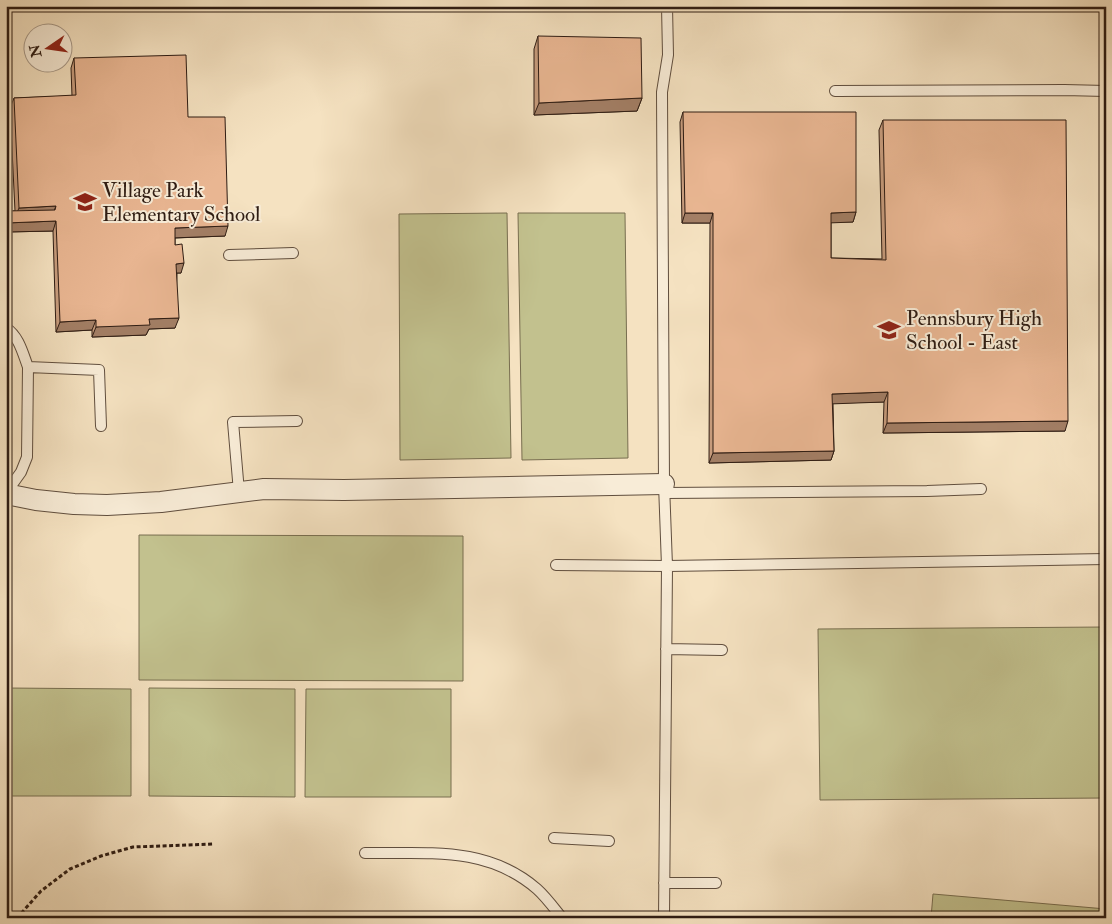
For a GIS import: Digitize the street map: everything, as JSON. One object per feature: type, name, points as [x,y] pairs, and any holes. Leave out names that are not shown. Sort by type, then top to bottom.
[{"type":"street","points":[[6,493],[36,500],[107,505],[161,502],[264,489],[664,488]]},
{"type":"lane","points":[[664,918],[667,566],[664,488],[662,92],[668,55],[667,6]]},
{"type":"lane","points":[[835,91],[1106,91]]},
{"type":"lane","points":[[229,255],[293,253]]},
{"type":"lane","points":[[6,328],[10,330],[21,348],[28,367],[27,458],[21,472],[6,493]]},
{"type":"lane","points":[[28,367],[99,370],[101,426]]},
{"type":"lane","points":[[239,492],[233,422],[297,421]]},
{"type":"lane","points":[[664,488],[927,491],[981,489]]},
{"type":"lane","points":[[556,566],[1106,559]]},
{"type":"lane","points":[[666,649],[722,650]]},
{"type":"lane","points":[[554,838],[609,841]]},
{"type":"lane","points":[[365,853],[463,855],[481,858],[499,864],[519,875],[538,889],[562,918]]},
{"type":"lane","points":[[664,884],[716,883]]},
{"type":"path","points":[[17,918],[40,891],[70,869],[101,856],[133,847],[214,844]]},
{"type":"shaded area","points":[[507,213],[511,458],[400,460],[399,214]]},
{"type":"shaded area","points":[[518,213],[625,213],[628,458],[522,460]]},
{"type":"shaded area","points":[[139,535],[463,536],[463,681],[139,680]]},
{"type":"shaded area","points":[[1106,627],[1106,798],[820,800],[818,629]]},
{"type":"shaded area","points":[[6,688],[131,689],[131,796],[6,796]]},
{"type":"shaded area","points":[[149,688],[295,689],[295,797],[149,796]]},
{"type":"shaded area","points":[[306,689],[451,689],[451,797],[305,797]]},
{"type":"shaded area","points":[[933,894],[1106,909],[1106,918],[931,918]]},
{"type":"building","points":[[538,36],[641,38],[642,98],[539,103]]},
{"type":"building","points":[[186,55],[188,117],[225,117],[228,226],[175,228],[175,245],[182,244],[184,263],[176,264],[179,318],[149,319],[150,325],[96,327],[96,320],[60,322],[56,221],[6,223],[6,211],[55,210],[56,206],[19,208],[14,98],[76,95],[74,58]]},
{"type":"building","points":[[683,112],[856,112],[856,212],[831,213],[831,258],[886,260],[883,120],[1066,120],[1068,421],[887,423],[888,392],[832,394],[834,451],[713,453],[713,213],[685,213]]},
{"type":"place","name":"Village Park Elementary School","points":[[85,202]]},
{"type":"place","name":"Pennsbury High School - East","points":[[889,330]]}]
